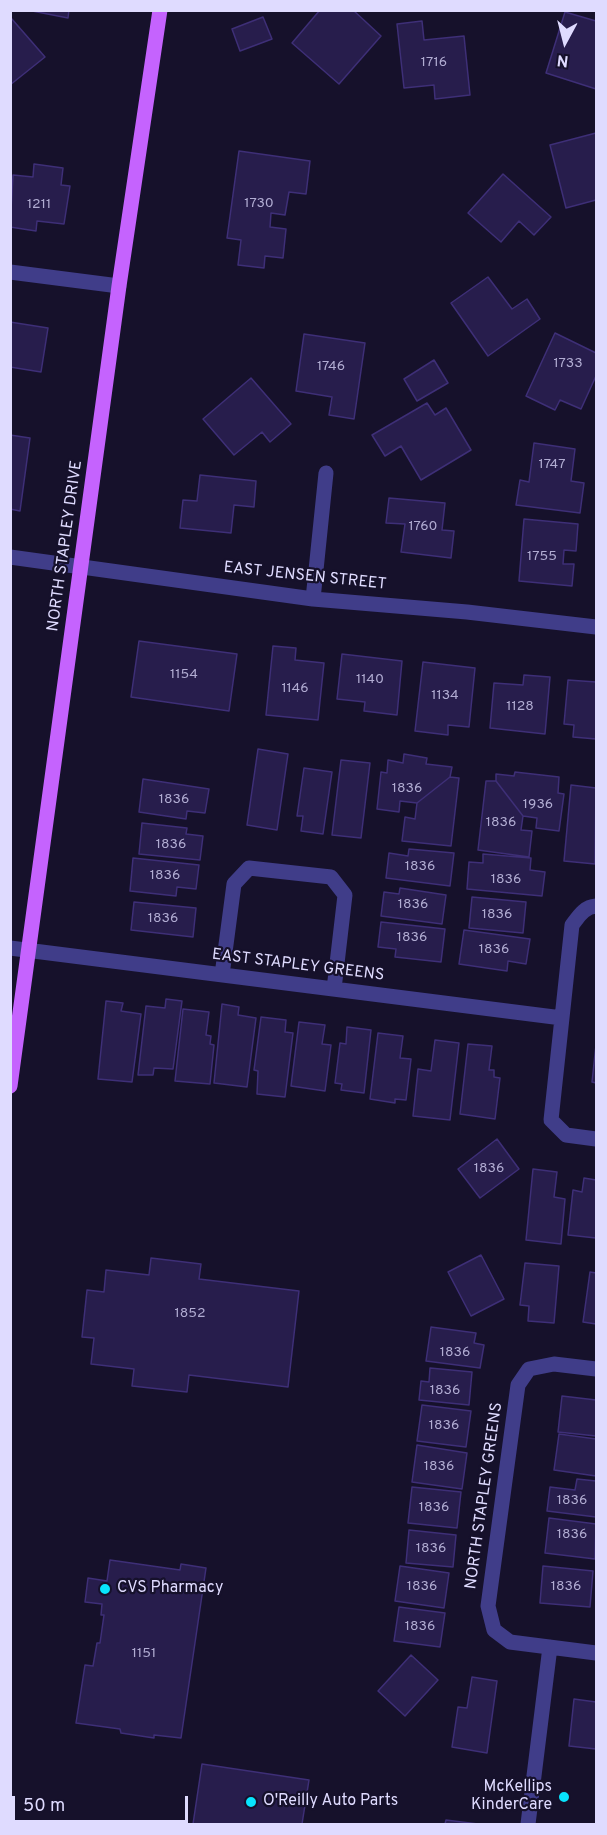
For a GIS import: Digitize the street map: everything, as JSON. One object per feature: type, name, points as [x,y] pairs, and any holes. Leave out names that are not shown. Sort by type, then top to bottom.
[{"type":"main road","name":"NORTH STAPLEY DRIVE","points":[[10,1086],[119,286],[160,10]]},
{"type":"street","points":[[10,272],[119,286]]},
{"type":"street","points":[[313,598],[326,473]]},
{"type":"street","name":"EAST JENSEN STREET","points":[[10,557],[313,598],[597,627]]},
{"type":"street","points":[[222,975],[234,884],[249,868],[331,877],[345,896],[334,989]]},
{"type":"street","points":[[597,906],[593,905],[582,912],[572,925],[551,1120],[566,1135],[597,1139]]},
{"type":"street","name":"EAST STAPLEY GREENS","points":[[10,948],[562,1018]]},
{"type":"street","name":"NORTH STAPLEY GREENS","points":[[550,1647],[510,1642],[494,1630],[488,1606],[518,1385],[529,1369],[554,1364],[597,1369]]},
{"type":"street","points":[[528,1824],[550,1647],[597,1653]]},
{"type":"building","points":[[27,10],[69,10],[68,18]]},
{"type":"building","points":[[320,10],[353,10],[381,36],[339,84],[292,43]]},
{"type":"building","points":[[565,12],[596,21],[596,89],[546,73]]},
{"type":"building","points":[[263,17],[272,39],[240,51],[232,29]]},
{"type":"building","points":[[10,19],[45,57],[10,85]]},
{"type":"building","points":[[422,21],[424,40],[464,36],[470,95],[435,99],[434,85],[404,88],[397,24]]},
{"type":"building","points":[[596,133],[596,200],[566,208],[550,145]]},
{"type":"building","points":[[239,151],[310,161],[306,194],[289,192],[285,215],[271,213],[270,227],[286,229],[283,258],[265,256],[264,268],[238,265],[241,240],[227,238]]},
{"type":"building","points":[[34,164],[63,168],[61,185],[70,186],[64,224],[37,221],[36,231],[10,227],[13,175],[33,177]]},
{"type":"building","points":[[503,174],[551,217],[534,235],[519,221],[501,242],[468,213]]},
{"type":"building","points":[[488,277],[512,309],[527,299],[540,319],[488,356],[451,303]]},
{"type":"building","points":[[10,322],[48,328],[41,372],[10,367]]},
{"type":"building","points":[[555,333],[596,353],[596,376],[581,409],[560,400],[555,410],[526,396]]},
{"type":"building","points":[[304,334],[365,343],[354,419],[329,415],[332,397],[296,391]]},
{"type":"building","points":[[434,360],[448,383],[417,401],[404,379]]},
{"type":"building","points":[[251,378],[291,424],[270,442],[262,432],[234,455],[203,419]]},
{"type":"building","points":[[427,403],[435,415],[446,408],[471,450],[421,480],[401,446],[385,456],[372,435]]},
{"type":"building","points":[[10,435],[30,438],[20,511],[10,509]]},
{"type":"building","points":[[534,443],[575,449],[571,481],[584,483],[580,513],[516,505],[520,480],[529,482]]},
{"type":"building","points":[[200,475],[256,481],[254,507],[234,505],[231,533],[180,528],[183,500],[197,501]]},
{"type":"building","points":[[389,498],[445,503],[442,530],[454,531],[451,558],[401,552],[405,524],[386,523]]},
{"type":"building","points":[[524,519],[578,524],[576,551],[564,550],[563,564],[574,564],[572,586],[519,581]]},
{"type":"building","points":[[139,641],[237,654],[229,711],[131,697]]},
{"type":"building","points":[[273,646],[296,648],[295,660],[324,663],[318,720],[266,715]]},
{"type":"building","points":[[342,654],[402,661],[397,715],[364,711],[365,702],[337,699]]},
{"type":"building","points":[[423,662],[475,668],[469,727],[448,725],[448,735],[415,731]]},
{"type":"building","points":[[524,675],[550,677],[545,734],[490,728],[494,683],[523,685]]},
{"type":"building","points":[[568,680],[596,682],[596,739],[573,737],[574,725],[564,724]]},
{"type":"building","points":[[258,749],[288,754],[277,830],[247,825]]},
{"type":"building","points":[[404,754],[427,758],[426,764],[452,767],[450,777],[417,803],[400,801],[399,812],[377,809],[381,772],[387,773],[388,760],[403,763]]},
{"type":"building","points":[[341,760],[370,763],[361,838],[332,835]]},
{"type":"building","points":[[304,768],[332,772],[323,834],[301,831],[303,816],[297,816]]},
{"type":"building","points":[[515,772],[559,777],[558,793],[564,794],[559,831],[536,828],[537,818],[523,816],[496,781],[496,774],[514,776]]},
{"type":"building","points":[[450,777],[459,778],[451,846],[402,841],[405,817],[415,819],[417,803]]},
{"type":"building","points":[[143,779],[209,789],[205,813],[187,811],[186,819],[139,812]]},
{"type":"building","points":[[486,781],[496,781],[523,816],[521,830],[532,831],[529,857],[478,850]]},
{"type":"building","points":[[571,785],[596,788],[595,864],[564,861]]},
{"type":"building","points":[[142,823],[187,828],[186,834],[203,836],[200,860],[139,854]]},
{"type":"building","points":[[409,849],[454,853],[450,886],[386,878],[389,853],[408,856]]},
{"type":"building","points":[[483,854],[531,858],[530,870],[545,872],[542,896],[467,889],[469,862],[483,863]]},
{"type":"building","points":[[133,858],[199,865],[196,889],[177,887],[176,896],[130,891]]},
{"type":"building","points":[[400,888],[446,895],[442,924],[381,916],[384,892],[399,894]]},
{"type":"building","points":[[472,897],[526,902],[523,933],[469,928]]},
{"type":"building","points":[[134,902],[196,908],[193,937],[131,930]]},
{"type":"building","points":[[381,922],[445,929],[441,962],[395,957],[396,949],[378,947]]},
{"type":"building","points":[[464,930],[530,939],[526,964],[508,961],[507,971],[459,964]]},
{"type":"building","points":[[166,999],[182,1001],[173,1069],[154,1068],[153,1075],[138,1075],[146,1006],[165,1008]]},
{"type":"building","points":[[106,1001],[123,1003],[121,1011],[141,1014],[132,1082],[98,1079]]},
{"type":"building","points":[[222,1004],[239,1007],[238,1015],[256,1018],[247,1087],[214,1083]]},
{"type":"building","points":[[183,1009],[209,1012],[206,1035],[211,1036],[210,1044],[214,1045],[210,1084],[175,1081]]},
{"type":"building","points":[[261,1017],[286,1020],[285,1032],[293,1033],[285,1097],[257,1094],[258,1071],[254,1070]]},
{"type":"building","points":[[299,1022],[325,1025],[322,1044],[331,1045],[325,1091],[291,1086]]},
{"type":"building","points":[[347,1027],[371,1030],[364,1093],[341,1090],[342,1084],[335,1083],[340,1043],[346,1044]]},
{"type":"building","points":[[378,1033],[403,1036],[400,1058],[411,1059],[406,1100],[395,1099],[395,1103],[370,1099]]},
{"type":"building","points":[[435,1040],[459,1043],[450,1120],[413,1116],[418,1069],[431,1071]]},
{"type":"building","points":[[468,1044],[492,1046],[489,1070],[494,1070],[494,1077],[500,1078],[495,1119],[460,1114]]},
{"type":"building","points":[[596,1045],[596,1083],[592,1082]]},
{"type":"building","points":[[497,1139],[519,1169],[480,1198],[458,1169]]},
{"type":"building","points":[[533,1169],[557,1172],[554,1197],[565,1199],[561,1244],[526,1240]]},
{"type":"building","points":[[584,1178],[596,1180],[596,1238],[568,1235],[573,1190],[582,1192]]},
{"type":"building","points":[[481,1255],[504,1299],[471,1316],[448,1272]]},
{"type":"building","points":[[151,1258],[201,1264],[199,1279],[299,1291],[288,1387],[189,1375],[187,1392],[132,1386],[134,1369],[91,1364],[94,1338],[82,1337],[87,1290],[104,1292],[106,1270],[149,1275]]},
{"type":"building","points":[[525,1263],[559,1266],[554,1323],[528,1321],[529,1306],[520,1305]]},
{"type":"building","points":[[590,1272],[596,1273],[596,1324],[583,1322]]},
{"type":"building","points":[[431,1327],[476,1333],[474,1343],[484,1345],[480,1368],[426,1361]]},
{"type":"building","points":[[430,1368],[472,1372],[469,1405],[419,1400],[421,1381],[429,1382]]},
{"type":"building","points":[[562,1396],[596,1400],[596,1436],[558,1432]]},
{"type":"building","points":[[422,1405],[471,1411],[466,1447],[417,1441]]},
{"type":"building","points":[[559,1434],[596,1439],[596,1476],[554,1470]]},
{"type":"building","points":[[417,1445],[467,1453],[462,1489],[412,1482]]},
{"type":"building","points":[[577,1479],[596,1481],[596,1517],[547,1511],[550,1487],[575,1490]]},
{"type":"building","points":[[412,1487],[461,1492],[457,1528],[408,1523]]},
{"type":"building","points":[[549,1518],[596,1524],[595,1559],[545,1553]]},
{"type":"building","points":[[409,1530],[456,1535],[453,1567],[406,1563]]},
{"type":"building","name":"CVS Pharmacy","points":[[110,1560],[180,1570],[181,1564],[206,1568],[181,1738],[154,1735],[154,1738],[121,1733],[120,1729],[76,1723],[85,1665],[93,1666],[97,1643],[100,1643],[104,1615],[101,1615],[102,1604],[85,1602],[88,1578],[107,1581]]},
{"type":"building","points":[[400,1566],[449,1573],[444,1608],[395,1601]]},
{"type":"building","points":[[543,1566],[593,1571],[590,1607],[540,1603]]},
{"type":"building","points":[[399,1607],[445,1613],[440,1647],[394,1641]]},
{"type":"building","points":[[411,1655],[438,1680],[405,1716],[378,1691]]},
{"type":"building","points":[[472,1677],[497,1681],[487,1753],[452,1747],[458,1707],[467,1708]]},
{"type":"building","points":[[574,1699],[596,1702],[596,1749],[569,1746]]},
{"type":"building","name":"O'Reilly Auto Parts","points":[[202,1764],[309,1780],[302,1824],[193,1824]]},
{"type":"building","points":[[446,1820],[478,1824],[445,1824]]},
{"type":"place","name":"CVS Pharmacy","points":[[105,1589]]},
{"type":"place","name":"McKellips KinderCare","points":[[564,1797]]},
{"type":"place","name":"O'Reilly Auto Parts","points":[[251,1802]]}]
